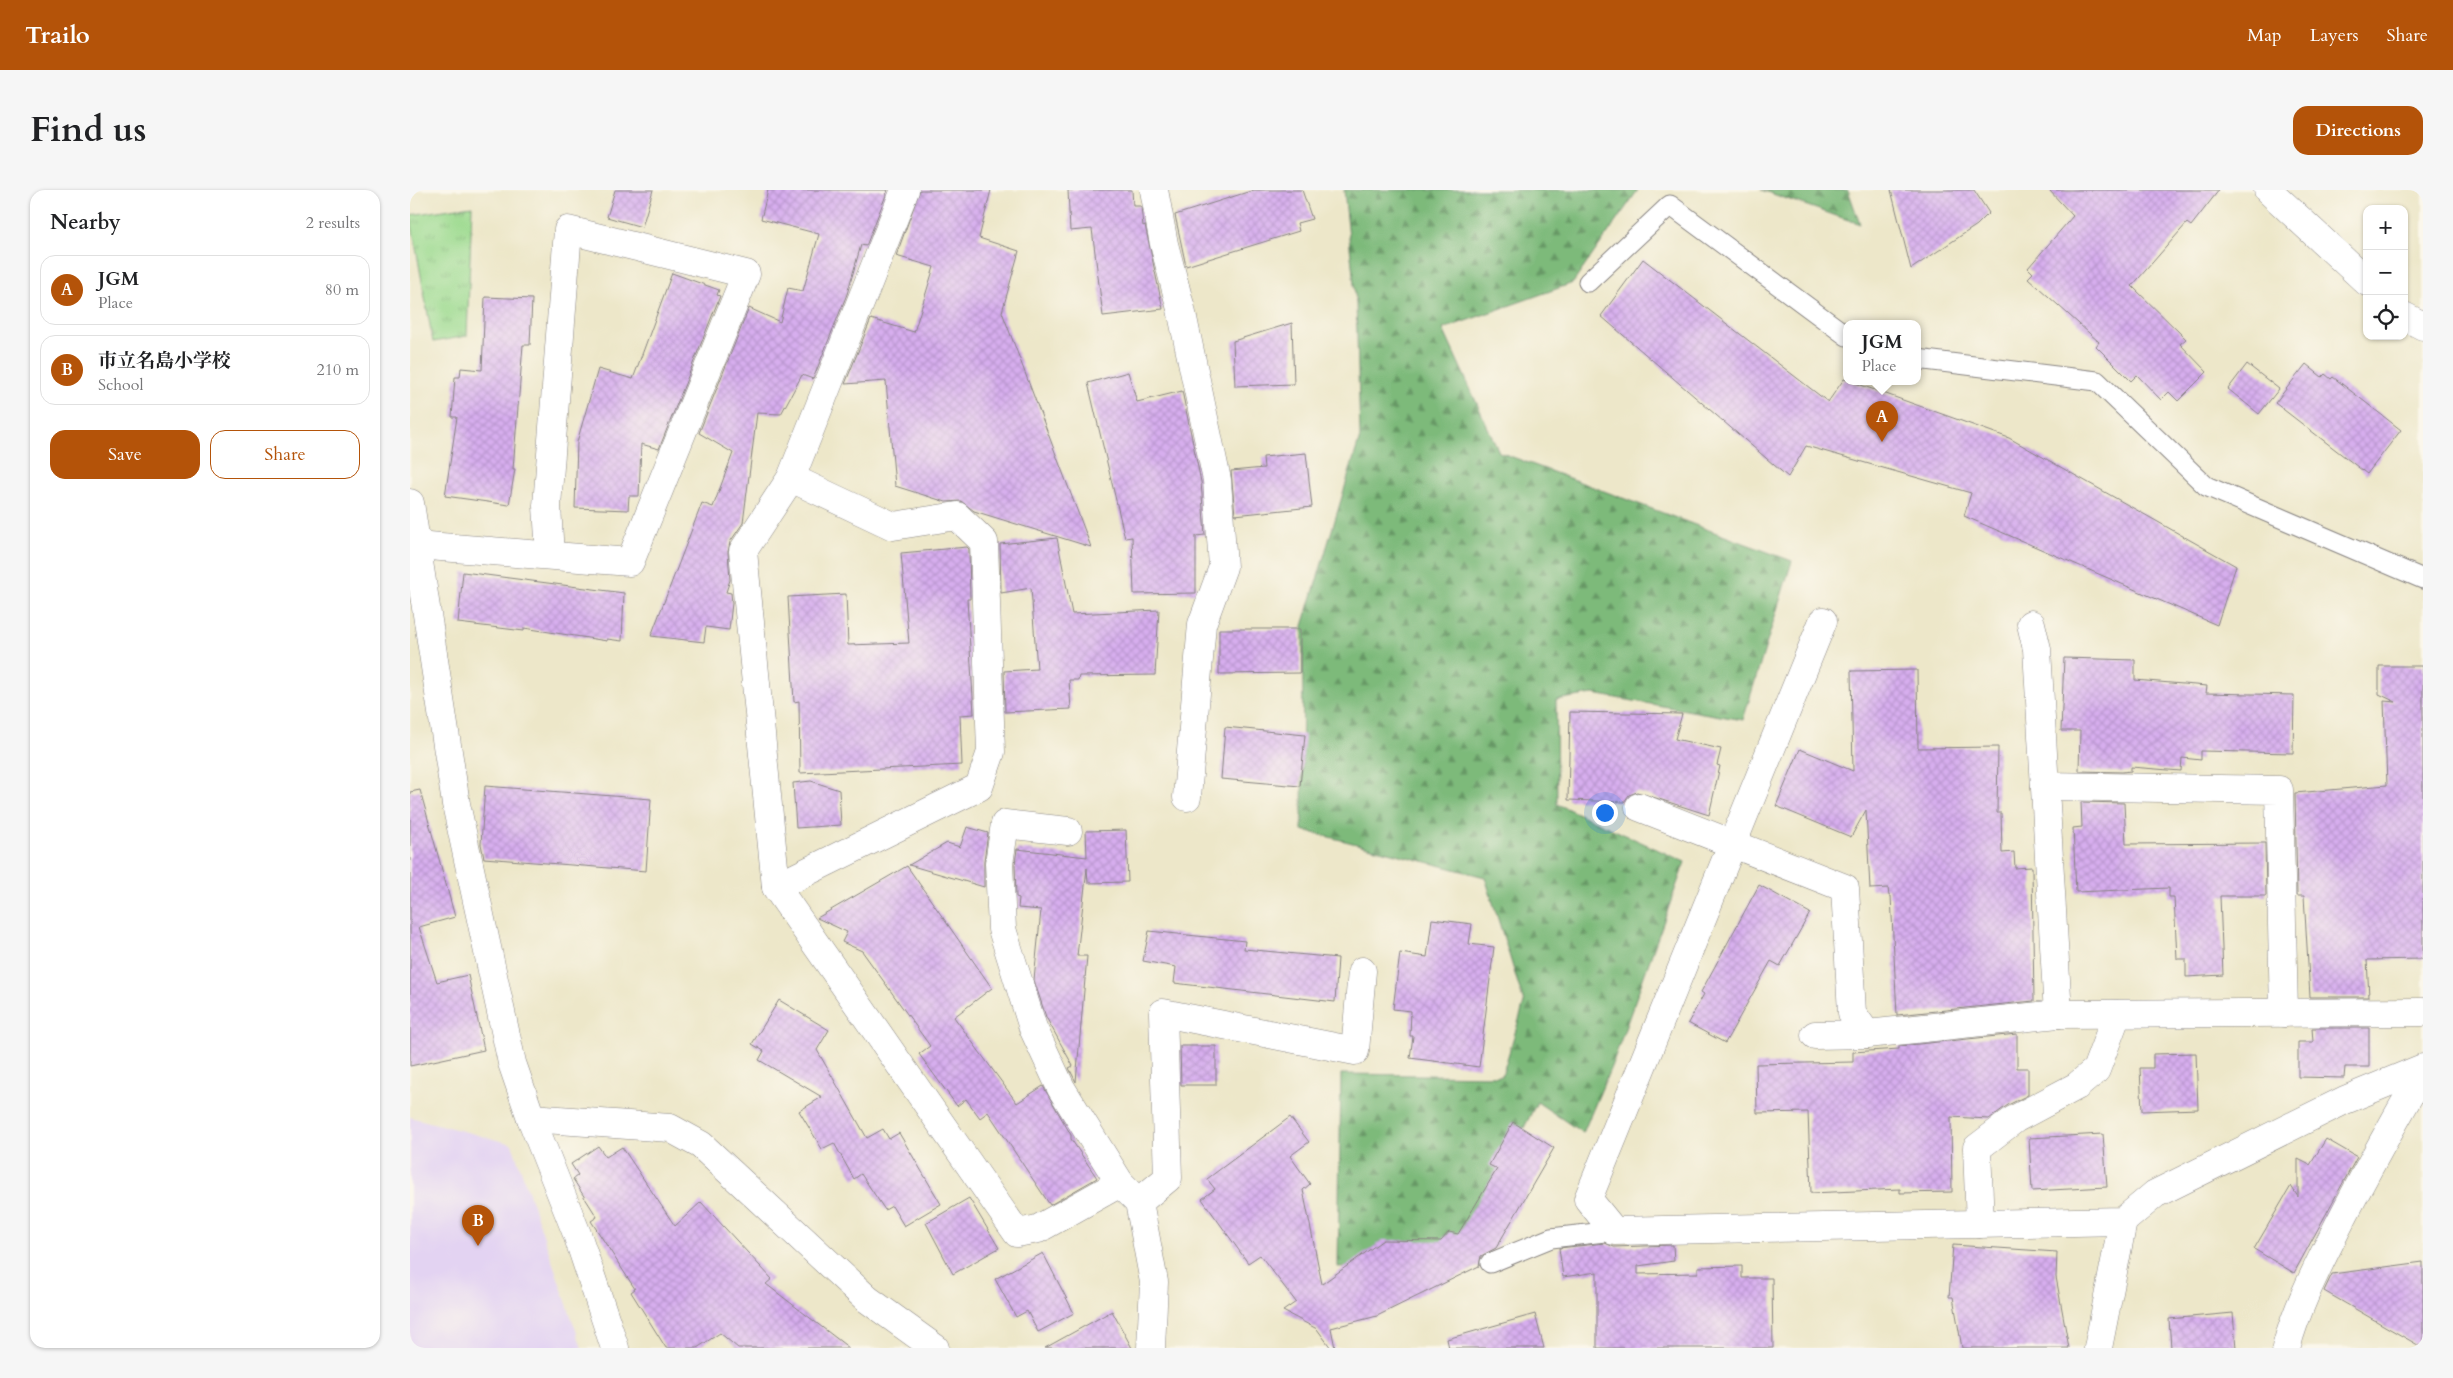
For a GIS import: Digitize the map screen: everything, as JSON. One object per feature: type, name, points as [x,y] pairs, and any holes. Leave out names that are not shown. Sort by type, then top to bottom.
[{"type":"street","points":[[905,190],[791,478],[743,551],[776,887],[1017,1232],[1038,1229],[1120,1183]]},
{"type":"street","points":[[1154,190],[1164,244],[1181,309],[1217,480],[1223,567],[1202,624],[1187,797]]},
{"type":"street","points":[[2268,190],[2363,278]]},
{"type":"street","points":[[550,555],[547,506],[568,230],[746,274],[630,562],[550,555],[413,527],[456,804],[512,1063],[531,1118],[577,1234],[615,1348]]},
{"type":"street","points":[[2408,318],[2423,326]]},
{"type":"street","points":[[776,887],[979,787],[991,752],[984,542],[956,516],[893,526],[791,478]]},
{"type":"street","points":[[1823,621],[1588,1199],[1614,1231],[2123,1221],[2156,1194],[2345,1100],[2423,1070]]},
{"type":"street","points":[[2031,624],[2037,649],[2058,1014]]},
{"type":"street","points":[[2045,786],[2279,790],[2284,1012]]},
{"type":"street","points":[[1639,807],[1845,888],[1852,1013],[1867,1034]]},
{"type":"street","points":[[1068,832],[1005,824],[999,863],[1002,929],[1033,1028],[1061,1088],[1120,1183],[1139,1202],[1154,1282],[1151,1348]]},
{"type":"street","points":[[1139,1202],[1168,1178],[1163,1013],[1355,1052],[1362,971]]},
{"type":"street","points":[[1815,1035],[1867,1034],[2058,1014],[2423,1012]]},
{"type":"street","points":[[1980,1224],[1977,1148],[2015,1119],[2077,1086],[2096,1070],[2117,1014]]},
{"type":"street","points":[[2286,1348],[2291,1328],[2316,1270],[2354,1194],[2423,1070]]},
{"type":"street","points":[[531,1118],[670,1128],[701,1145],[867,1299],[935,1348]]},
{"type":"street","points":[[2098,1348],[2123,1221]]},
{"type":"lane","points":[[1588,282],[1670,205],[1843,333]]},
{"type":"lane","points":[[1921,359],[2097,381],[2206,486],[2423,579]]},
{"type":"lane","points":[[1490,1263],[1551,1238],[1614,1231]]},
{"type":"shaded area","points":[[410,1117],[512,1144],[582,1348],[410,1348]]},
{"type":"green space","points":[[1344,190],[1638,190],[1573,283],[1443,329],[1499,452],[1792,561],[1743,720],[1593,694],[1556,700],[1557,804],[1685,862],[1613,1062],[1583,1133],[1537,1102],[1456,1262],[1338,1267],[1341,1074],[1502,1076],[1524,1003],[1485,877],[1302,830],[1303,626],[1360,437],[1356,303]]},
{"type":"green space","points":[[1761,190],[1848,190],[1860,224]]},
{"type":"green space","points":[[472,206],[467,336],[433,342],[410,215]]},
{"type":"building","points":[[615,190],[653,190],[642,227],[607,217]]},
{"type":"building","points":[[768,190],[888,190],[866,246],[861,245],[847,294],[813,379],[802,375],[781,414],[757,413],[743,523],[730,542],[728,552],[730,580],[726,592],[731,593],[732,603],[729,630],[706,627],[704,642],[651,636],[702,503],[713,507],[733,453],[699,433],[749,308],[780,322],[788,288],[803,291],[819,234],[761,219]]},
{"type":"building","points":[[920,190],[991,190],[979,238],[1019,251],[1002,312],[1091,547],[974,511],[961,501],[946,502],[895,486],[886,381],[845,384],[871,319],[914,332],[934,267],[896,256]]},
{"type":"building","points":[[1068,190],[1132,190],[1133,206],[1141,206],[1143,226],[1145,225],[1163,309],[1103,316],[1092,229],[1070,231]]},
{"type":"building","points":[[1254,190],[1302,190],[1312,219],[1297,223],[1299,231],[1186,266],[1175,215]]},
{"type":"building","points":[[1891,190],[1974,190],[1989,213],[1977,225],[1911,269]]},
{"type":"building","points":[[2049,190],[2219,190],[2191,226],[2187,223],[2132,286],[2186,339],[2180,344],[2207,372],[2178,401],[2169,392],[2161,400],[2137,375],[2131,381],[2096,346],[2099,342],[2028,278],[2033,273],[2028,268],[2073,216]]},
{"type":"building","points":[[1643,259],[1828,402],[1843,380],[1843,385],[1861,385],[2009,438],[2236,566],[2217,625],[1964,516],[1971,493],[1806,446],[1788,477],[1601,316]]},
{"type":"building","points":[[672,273],[719,290],[717,295],[720,296],[659,449],[641,444],[639,496],[629,496],[628,510],[575,508],[577,442],[598,369],[633,379]]},
{"type":"building","points":[[485,297],[532,299],[530,345],[523,345],[513,469],[515,469],[509,505],[445,496],[457,417],[452,417],[455,377],[460,377],[461,368],[482,370]]},
{"type":"building","points":[[1292,323],[1294,384],[1235,386],[1233,341]]},
{"type":"building","points":[[2247,364],[2279,389],[2259,414],[2228,389]]},
{"type":"building","points":[[2306,364],[2322,377],[2325,374],[2331,379],[2333,377],[2401,430],[2367,474],[2275,403]]},
{"type":"building","points":[[1128,372],[1137,402],[1182,391],[1201,482],[1205,535],[1196,536],[1196,593],[1134,594],[1132,537],[1125,538],[1088,383]]},
{"type":"building","points":[[1306,453],[1312,507],[1235,515],[1231,471],[1264,468],[1263,457]]},
{"type":"building","points":[[1057,538],[1072,614],[1159,610],[1155,675],[1079,676],[1078,680],[1069,680],[1071,709],[1005,712],[1004,671],[1037,669],[1031,588],[1001,593],[1000,544]]},
{"type":"building","points":[[967,547],[969,549],[970,599],[967,599],[974,714],[960,715],[962,765],[800,773],[799,701],[794,702],[788,597],[846,594],[848,645],[909,643],[901,553]]},
{"type":"building","points":[[463,572],[624,593],[622,641],[607,639],[607,641],[524,628],[524,631],[458,623]]},
{"type":"building","points":[[1219,629],[1300,629],[1300,673],[1219,674]]},
{"type":"building","points":[[2064,658],[2135,660],[2135,680],[2207,686],[2206,693],[2294,695],[2293,753],[2201,751],[2201,760],[2182,758],[2181,771],[2131,767],[2131,771],[2122,772],[2079,771],[2080,731],[2061,731]]},
{"type":"building","points":[[2379,666],[2423,666],[2423,959],[2367,960],[2369,997],[2310,997],[2304,896],[2297,896],[2295,793],[2387,785],[2384,701],[2396,702],[2379,694]]},
{"type":"building","points":[[1917,670],[1918,748],[1998,747],[1997,813],[2001,813],[2002,853],[2014,852],[2015,868],[2032,867],[2034,1001],[1897,1015],[1891,896],[1889,896],[1888,888],[1870,889],[1866,810],[1851,837],[1776,806],[1800,749],[1853,771],[1851,671]]},
{"type":"building","points":[[1570,712],[1682,714],[1675,739],[1721,749],[1717,765],[1720,766],[1709,815],[1637,792],[1629,795],[1624,802],[1568,800]]},
{"type":"building","points":[[1225,727],[1305,735],[1300,786],[1221,779]]},
{"type":"building","points":[[811,781],[839,790],[841,825],[796,828],[793,783]]},
{"type":"building","points":[[485,786],[651,799],[646,871],[484,858],[481,844]]},
{"type":"building","points":[[420,790],[455,917],[419,927],[437,982],[468,975],[484,1050],[410,1066],[410,792]]},
{"type":"building","points":[[2081,802],[2124,803],[2126,844],[2265,843],[2266,896],[2220,896],[2223,975],[2186,977],[2186,959],[2177,959],[2174,897],[2169,897],[2169,888],[2076,892],[2073,828],[2082,827]]},
{"type":"building","points":[[967,827],[988,833],[984,861],[984,887],[909,865],[947,843],[960,847]]},
{"type":"building","points":[[1126,830],[1128,882],[1088,883],[1087,868],[1077,956],[1087,956],[1076,1082],[1069,1068],[1073,1066],[1046,1017],[1034,980],[1041,910],[1018,908],[1019,898],[1016,897],[1015,864],[1017,849],[1087,857],[1086,831]]},
{"type":"building","points":[[907,866],[992,988],[954,1017],[1017,1103],[1043,1086],[1071,1135],[1071,1139],[1097,1178],[1050,1205],[988,1112],[980,1118],[966,1099],[957,1106],[919,1054],[930,1046],[862,951],[842,942],[847,932],[817,918]]},
{"type":"building","points":[[1759,885],[1810,913],[1780,966],[1771,961],[1725,1043],[1688,1023],[1704,994],[1701,992]]},
{"type":"building","points":[[1432,919],[1472,924],[1469,944],[1494,947],[1479,1067],[1410,1058],[1413,1036],[1410,1036],[1411,1011],[1393,1009],[1400,953],[1427,957]]},
{"type":"building","points":[[1149,931],[1245,941],[1244,949],[1338,958],[1335,1002],[1174,983],[1176,967],[1143,961]]},
{"type":"building","points":[[779,1000],[829,1030],[817,1050],[867,1138],[883,1129],[889,1139],[899,1133],[941,1204],[904,1226],[892,1206],[885,1210],[861,1174],[854,1179],[834,1143],[822,1149],[799,1111],[822,1097],[759,1060],[764,1051],[752,1044]]},
{"type":"building","points":[[2312,1028],[2369,1028],[2369,1067],[2345,1067],[2344,1078],[2298,1077],[2298,1042],[2313,1042]]},
{"type":"building","points":[[2017,1034],[2017,1068],[2028,1068],[2028,1095],[2008,1105],[1989,1119],[1951,1117],[1952,1192],[1900,1193],[1900,1189],[1811,1193],[1808,1112],[1757,1113],[1756,1064],[1853,1062],[1853,1052],[1899,1049],[1899,1046]]},
{"type":"building","points":[[1180,1046],[1216,1046],[1216,1085],[1181,1085]]},
{"type":"building","points":[[2196,1053],[2198,1109],[2142,1111],[2140,1068],[2153,1068],[2153,1054]]},
{"type":"building","points":[[1290,1117],[1309,1142],[1290,1156],[1310,1184],[1303,1190],[1322,1284],[1383,1240],[1441,1241],[1449,1232],[1458,1234],[1497,1169],[1489,1165],[1513,1122],[1554,1148],[1496,1248],[1481,1256],[1479,1266],[1377,1316],[1331,1328],[1335,1348],[1331,1348],[1317,1329],[1283,1311],[1296,1302],[1260,1255],[1248,1263],[1202,1199],[1215,1189],[1207,1179]]},
{"type":"building","points":[[2103,1134],[2107,1187],[2032,1191],[2029,1138]]},
{"type":"building","points":[[2326,1139],[2357,1157],[2294,1273],[2254,1249],[2291,1186],[2298,1197],[2298,1159],[2310,1165]]},
{"type":"building","points":[[598,1146],[606,1157],[622,1147],[675,1226],[701,1202],[772,1279],[766,1284],[849,1348],[738,1348],[720,1333],[697,1348],[666,1348],[631,1292],[635,1289],[591,1221],[597,1217],[573,1179],[578,1175],[571,1164]]},
{"type":"building","points":[[969,1198],[999,1248],[953,1274],[926,1223]]},
{"type":"building","points":[[1605,1243],[1614,1247],[1673,1245],[1674,1261],[1638,1266],[1638,1274],[1698,1273],[1698,1267],[1742,1266],[1742,1278],[1772,1278],[1773,1348],[1597,1348],[1597,1272],[1563,1277],[1559,1248]]},
{"type":"building","points":[[1953,1245],[2057,1252],[2056,1277],[2069,1348],[1962,1348],[1953,1297],[1949,1297]]},
{"type":"building","points":[[1043,1253],[1074,1313],[1038,1332],[1027,1311],[1016,1317],[995,1279]]},
{"type":"building","points":[[2423,1262],[2423,1348],[2324,1291],[2332,1274]]},
{"type":"building","points":[[1112,1311],[1132,1348],[1045,1348]]},
{"type":"building","points":[[2233,1313],[2236,1348],[2171,1348],[2169,1319]]},
{"type":"building","points":[[1535,1314],[1544,1348],[1449,1348],[1447,1339]]},
{"type":"place","name":"JGM","points":[[1882,442]]},
{"type":"place","name":"市立名島小学校","points":[[478,1246]]}]
